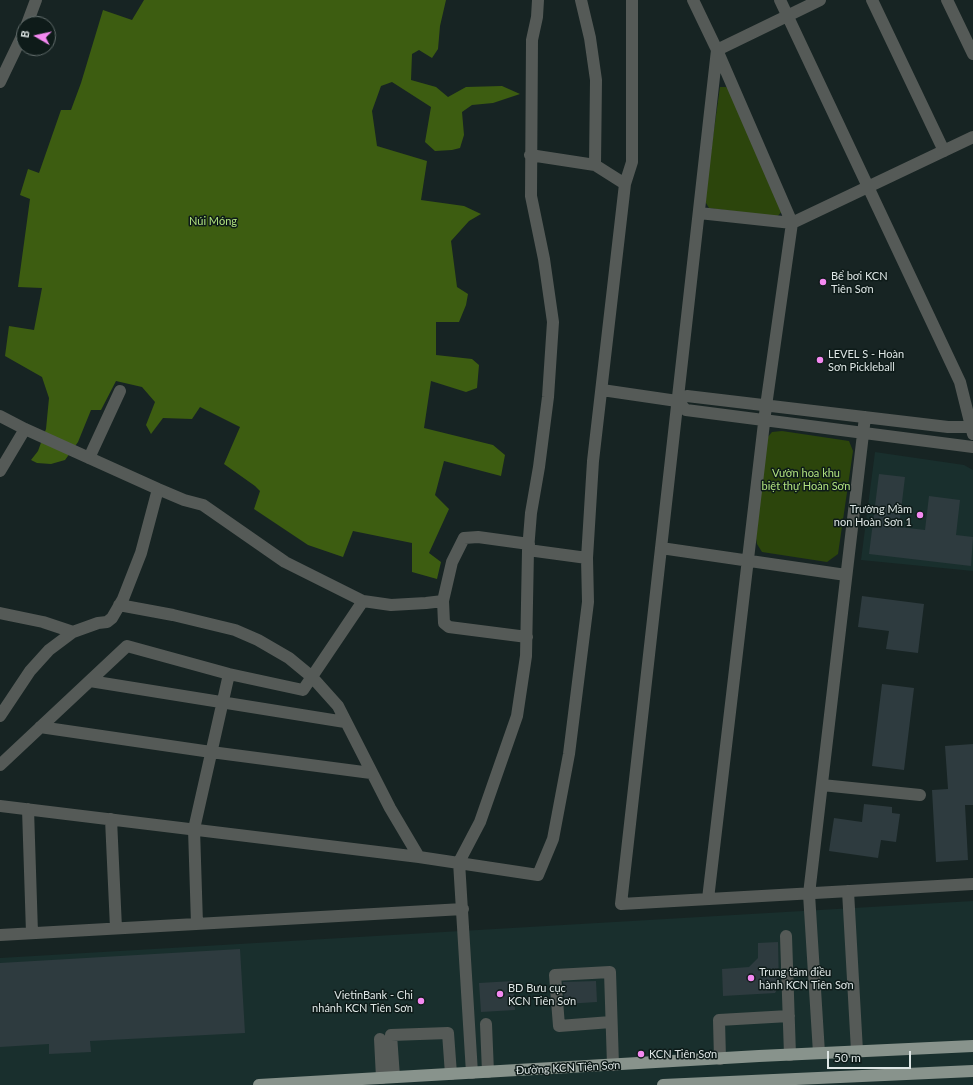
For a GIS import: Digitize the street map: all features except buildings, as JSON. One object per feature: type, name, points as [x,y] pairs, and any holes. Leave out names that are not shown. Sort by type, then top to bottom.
[{"type":"main road","name":"Đường KCN Tiên Sơn","points":[[663,1085],[702,1084],[790,1055],[973,1046]]},
{"type":"main road","name":"Đường KCN Tiên Sơn","points":[[259,1085],[720,1059],[735,1073],[811,1081],[973,1071]]},
{"type":"street","points":[[30,16],[36,0]]},
{"type":"street","points":[[472,1073],[459,862],[480,822],[517,716],[526,656],[528,547],[548,397],[553,322],[544,259],[531,196],[530,155],[532,40],[537,16],[538,0]]},
{"type":"street","points":[[581,0],[590,38],[596,80],[595,165]]},
{"type":"street","points":[[0,806],[459,862],[538,875],[553,839],[570,754],[588,602],[587,558],[593,461],[626,184],[632,162],[632,0]]},
{"type":"street","points":[[693,0],[717,50],[792,223],[764,420],[708,899]]},
{"type":"street","points":[[602,390],[677,401],[687,396],[973,429],[960,382],[780,0]]},
{"type":"street","points":[[717,50],[820,0]]},
{"type":"street","points":[[872,0],[944,151]]},
{"type":"street","points":[[947,0],[973,54]]},
{"type":"street","points":[[0,82],[16,49]]},
{"type":"street","points":[[717,50],[621,904],[973,884]]},
{"type":"street","points":[[699,213],[792,223],[973,137]]},
{"type":"street","points":[[530,155],[595,165],[626,184]]},
{"type":"street","points":[[89,458],[120,391]]},
{"type":"street","points":[[677,401],[686,410],[973,447]]},
{"type":"street","points":[[0,416],[25,429],[158,489],[184,500],[203,505],[285,562],[363,601],[391,605],[443,601]]},
{"type":"street","points":[[819,1053],[809,894],[865,417]]},
{"type":"street","points":[[0,471],[25,429]]},
{"type":"street","points":[[0,716],[30,671],[49,650],[73,632],[98,623],[107,622],[112,618],[141,553],[158,489]]},
{"type":"street","points":[[527,636],[449,627],[444,623],[443,601],[452,562],[464,538],[478,537],[587,558]]},
{"type":"street","points":[[661,548],[846,575]]},
{"type":"street","points":[[0,765],[127,646],[229,674],[302,690],[363,601]]},
{"type":"street","points":[[119,605],[174,615],[235,630],[258,640],[289,658],[312,677],[338,706],[371,773],[419,857]]},
{"type":"street","points":[[0,613],[43,622],[73,632]]},
{"type":"street","points":[[197,924],[194,829],[229,674]]},
{"type":"street","points":[[90,681],[346,722]]},
{"type":"street","points":[[40,727],[211,752],[371,773]]},
{"type":"street","points":[[822,785],[920,795]]},
{"type":"street","points":[[28,809],[32,933]]},
{"type":"street","points":[[111,819],[116,928]]},
{"type":"street","points":[[848,891],[857,1051]]},
{"type":"street","points":[[0,935],[463,909]]},
{"type":"street","points":[[786,936],[790,1055]]},
{"type":"street","points":[[611,1022],[559,1026],[555,975],[610,972],[613,1065]]},
{"type":"street","points":[[720,1059],[719,1020],[789,1016]]},
{"type":"street","points":[[486,1024],[488,1072]]},
{"type":"street","points":[[388,1078],[391,1035],[448,1033],[450,1074]]},
{"type":"street","points":[[380,1039],[388,1078]]},
{"type":"shaded area","name":"Trường Mầm non Hoàn Sơn 1","points":[[875,452],[964,465],[973,470],[973,571],[861,560]]},
{"type":"shaded area","points":[[973,901],[973,1085],[0,1085],[0,958]]},
{"type":"green space","name":"Núi Móng","points":[[144,0],[446,0],[440,26],[438,49],[432,58],[419,50],[412,54],[411,80],[436,87],[448,97],[466,87],[502,86],[520,94],[493,103],[472,105],[462,112],[464,135],[460,148],[452,150],[435,151],[425,142],[431,107],[392,82],[381,86],[372,111],[377,146],[427,161],[421,200],[464,206],[481,214],[469,221],[451,241],[457,287],[468,294],[466,305],[459,322],[436,322],[436,355],[472,359],[479,365],[477,388],[466,392],[431,381],[424,428],[493,445],[505,455],[501,476],[444,461],[435,495],[449,509],[429,553],[441,562],[437,579],[412,572],[412,543],[353,531],[343,557],[308,545],[254,509],[260,491],[224,464],[240,427],[200,407],[192,419],[163,418],[151,434],[146,425],[155,402],[142,387],[116,381],[101,410],[91,410],[78,442],[65,460],[51,464],[37,463],[31,460],[38,451],[46,429],[49,398],[42,377],[5,356],[9,326],[34,330],[42,288],[18,287],[30,199],[20,195],[28,169],[39,173],[61,110],[71,110],[81,83],[103,10],[132,20]]},
{"type":"green space","points":[[720,87],[726,87],[731,92],[783,210],[777,217],[709,208],[706,203],[705,194]]},
{"type":"green space","name":"Vườn hoa khu biệt thự Hoàn Sơn","points":[[782,431],[849,441],[853,451],[838,554],[827,562],[762,552],[757,544],[756,538],[767,438],[772,432]]},
{"type":"place","name":"Bể bơi KCN Tiên Sơn","points":[[823,282]]},
{"type":"place","name":"LEVEL S - Hoàn Sơn Pickleball","points":[[820,360]]},
{"type":"place","name":"Trường Mầm non Hoàn Sơn 1","points":[[920,515]]},
{"type":"place","name":"Trung tâm điều hành KCN Tiên Sơn","points":[[751,978]]},
{"type":"place","name":"BD Bưu cục KCN Tiên Sơn","points":[[500,994]]},
{"type":"place","name":"VietinBank - Chi nhánh KCN Tiên Sơn","points":[[421,1001]]},
{"type":"place","name":"KCN Tiên Sơn","points":[[641,1054]]}]
